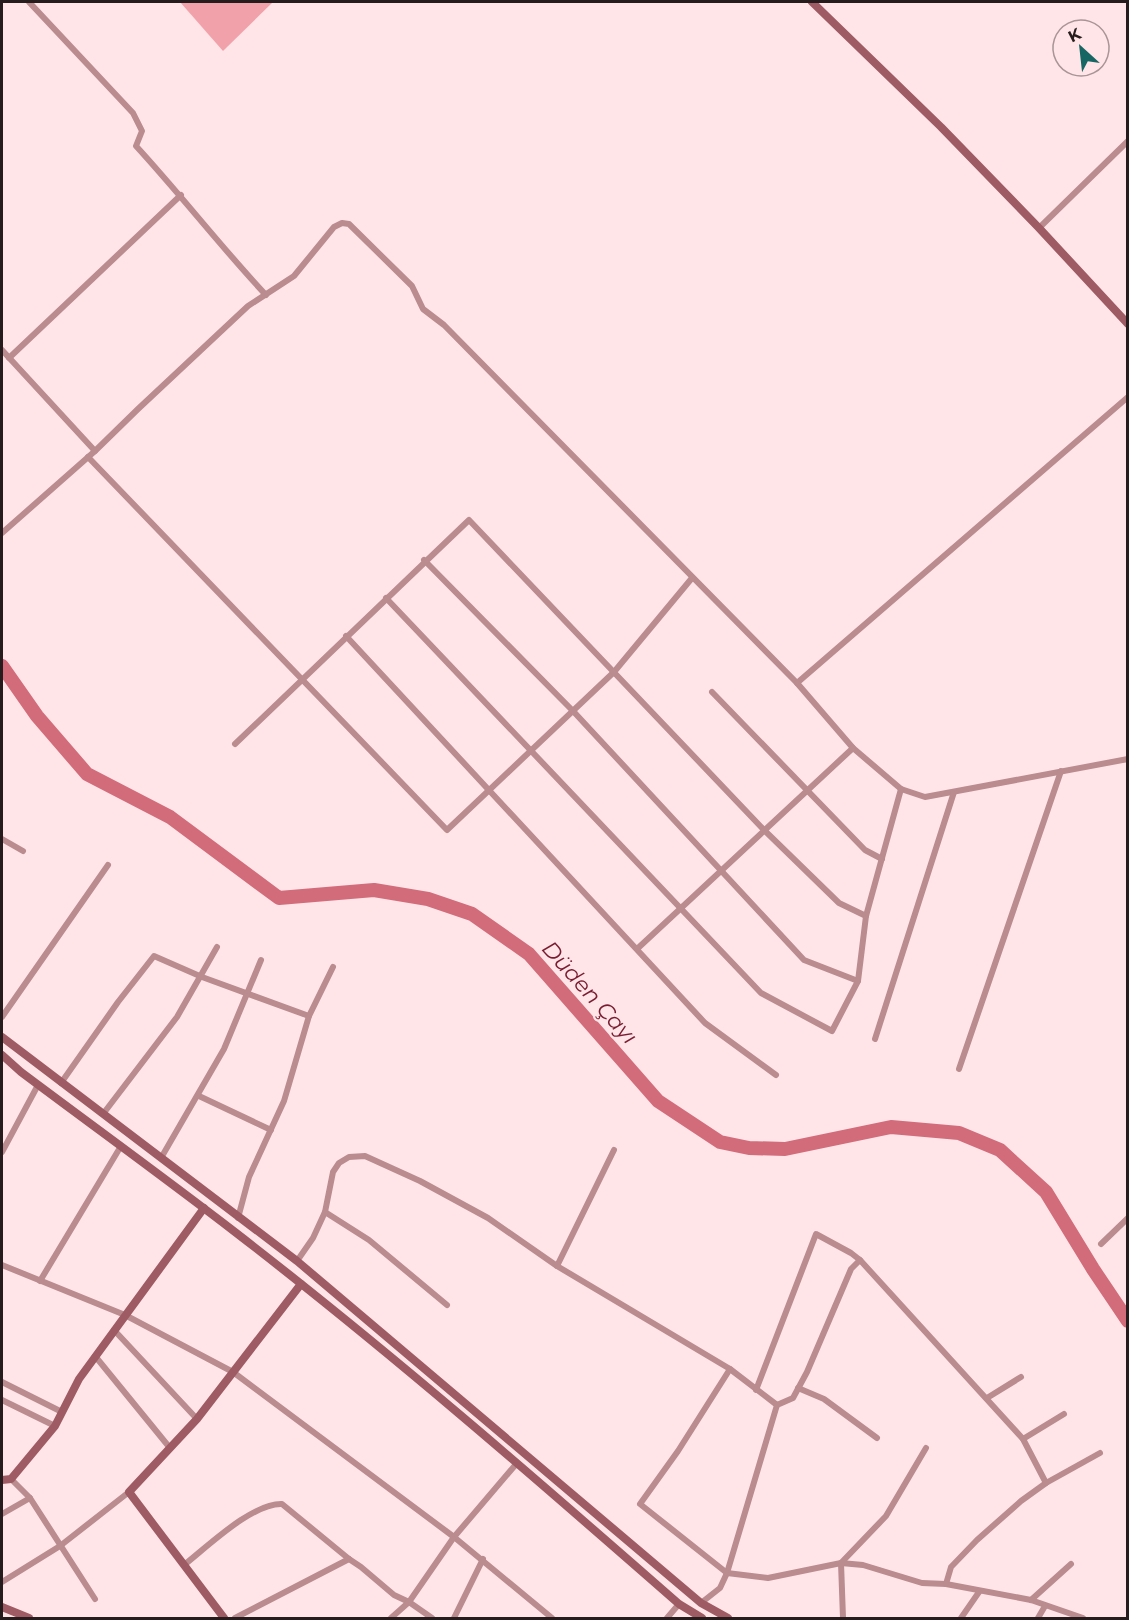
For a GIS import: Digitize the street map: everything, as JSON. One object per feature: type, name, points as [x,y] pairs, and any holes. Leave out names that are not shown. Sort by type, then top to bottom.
[{"type":"main road","points":[[812,2],[940,127],[1039,228],[1128,324]]},
{"type":"main road","points":[[2,1037],[297,1261],[701,1604],[728,1618]]},
{"type":"main road","points":[[2,1055],[38,1085],[204,1208],[300,1284],[517,1463],[679,1604],[702,1618]]},
{"type":"main road","points":[[153,1171],[161,1158]]},
{"type":"main road","points":[[6,1479],[55,1425],[79,1379],[204,1208]]},
{"type":"main road","points":[[224,1618],[129,1492],[197,1419],[300,1284]]},
{"type":"main road","points":[[694,1614],[701,1604]]},
{"type":"main road","points":[[2,1606],[29,1618]]},
{"type":"street","points":[[29,2],[133,113],[142,131],[136,146],[181,195],[232,259],[266,295]]},
{"type":"street","points":[[1039,228],[1128,141]]},
{"type":"street","points":[[9,358],[181,195]]},
{"type":"street","points":[[2,533],[95,451],[248,306],[294,276],[334,227],[342,223],[349,224],[412,286],[423,309],[444,325],[797,683],[853,748],[901,789],[925,797],[1128,759]]},
{"type":"street","points":[[2,350],[95,451]]},
{"type":"street","points":[[797,683],[1128,397]]},
{"type":"street","points":[[88,457],[447,830],[614,672],[692,578]]},
{"type":"street","points":[[235,744],[424,560],[469,520],[764,830],[838,903],[866,916]]},
{"type":"street","points":[[424,560],[573,711],[804,960],[858,981]]},
{"type":"street","points":[[386,598],[760,993],[832,1031],[858,981],[866,916],[901,789]]},
{"type":"street","points":[[346,636],[705,1023],[776,1075]]},
{"type":"street","points":[[712,692],[865,849],[882,859]]},
{"type":"street","points":[[637,949],[853,748]]},
{"type":"street","points":[[959,1069],[1061,771]]},
{"type":"street","points":[[875,1039],[954,792]]},
{"type":"street","points":[[2,839],[23,851]]},
{"type":"street","points":[[2,1017],[108,865]]},
{"type":"street","points":[[103,1114],[177,1017],[202,977],[217,947]]},
{"type":"street","points":[[61,1083],[118,1002],[154,956],[202,977],[309,1016]]},
{"type":"street","points":[[161,1158],[224,1049],[261,960]]},
{"type":"street","points":[[238,1218],[249,1177],[284,1101],[309,1016],[333,967]]},
{"type":"street","points":[[2,1152],[38,1085]]},
{"type":"street","points":[[198,1096],[271,1130]]},
{"type":"street","points":[[40,1281],[121,1146]]},
{"type":"street","points":[[557,1266],[614,1150]]},
{"type":"street","points":[[297,1261],[313,1238],[325,1212],[333,1172],[339,1163],[349,1157],[365,1156],[420,1181],[488,1218],[557,1266],[730,1369],[777,1405]]},
{"type":"street","points":[[325,1212],[369,1240],[447,1305]]},
{"type":"street","points":[[1101,1244],[1128,1218]]},
{"type":"street","points":[[756,1390],[816,1234],[860,1260],[1023,1439],[1046,1483]]},
{"type":"street","points":[[701,1604],[720,1588],[727,1573],[777,1405],[793,1398],[807,1372],[851,1269],[860,1260]]},
{"type":"street","points":[[2,1265],[125,1315],[233,1372],[483,1559],[552,1618]]},
{"type":"street","points":[[114,1330],[197,1419]]},
{"type":"street","points":[[95,1356],[170,1449]]},
{"type":"street","points":[[730,1369],[678,1451],[640,1504],[727,1573],[768,1578],[841,1563],[863,1565],[922,1583],[946,1584],[979,1592],[1002,1593],[1031,1600],[1083,1618]]},
{"type":"street","points":[[987,1398],[1021,1377]]},
{"type":"street","points":[[2,1382],[62,1412]]},
{"type":"street","points":[[798,1388],[824,1399],[877,1438]]},
{"type":"street","points":[[2,1400],[55,1425]]},
{"type":"street","points":[[1023,1439],[1064,1414]]},
{"type":"street","points":[[843,1618],[841,1563],[886,1516],[926,1448]]},
{"type":"street","points":[[946,1584],[951,1567],[977,1540],[1021,1501],[1046,1483],[1100,1453]]},
{"type":"street","points":[[391,1618],[409,1602],[454,1537],[517,1463]]},
{"type":"street","points":[[6,1479],[30,1498],[95,1599]]},
{"type":"street","points":[[2,1582],[60,1546],[129,1492]]},
{"type":"street","points":[[2,1514],[30,1498]]},
{"type":"street","points":[[184,1565],[240,1521],[271,1503],[282,1504],[394,1595],[432,1618]]},
{"type":"street","points":[[235,1618],[349,1559]]},
{"type":"street","points":[[454,1618],[483,1559]]},
{"type":"street","points":[[1031,1600],[1071,1564]]},
{"type":"street","points":[[961,1618],[979,1592]]},
{"type":"street","points":[[667,1618],[679,1604]]},
{"type":"street","points":[[1038,1618],[1045,1606]]},
{"type":"shaded area","points":[[180,2],[273,2],[223,51]]},
{"type":"waterway","name":"Düden Çayı","points":[[2,666],[37,716],[87,774],[170,817],[279,898],[374,890],[428,899],[472,914],[529,954],[658,1101],[720,1142],[749,1148],[785,1149],[891,1127],[959,1133],[1000,1150],[1046,1192],[1128,1321]]}]
